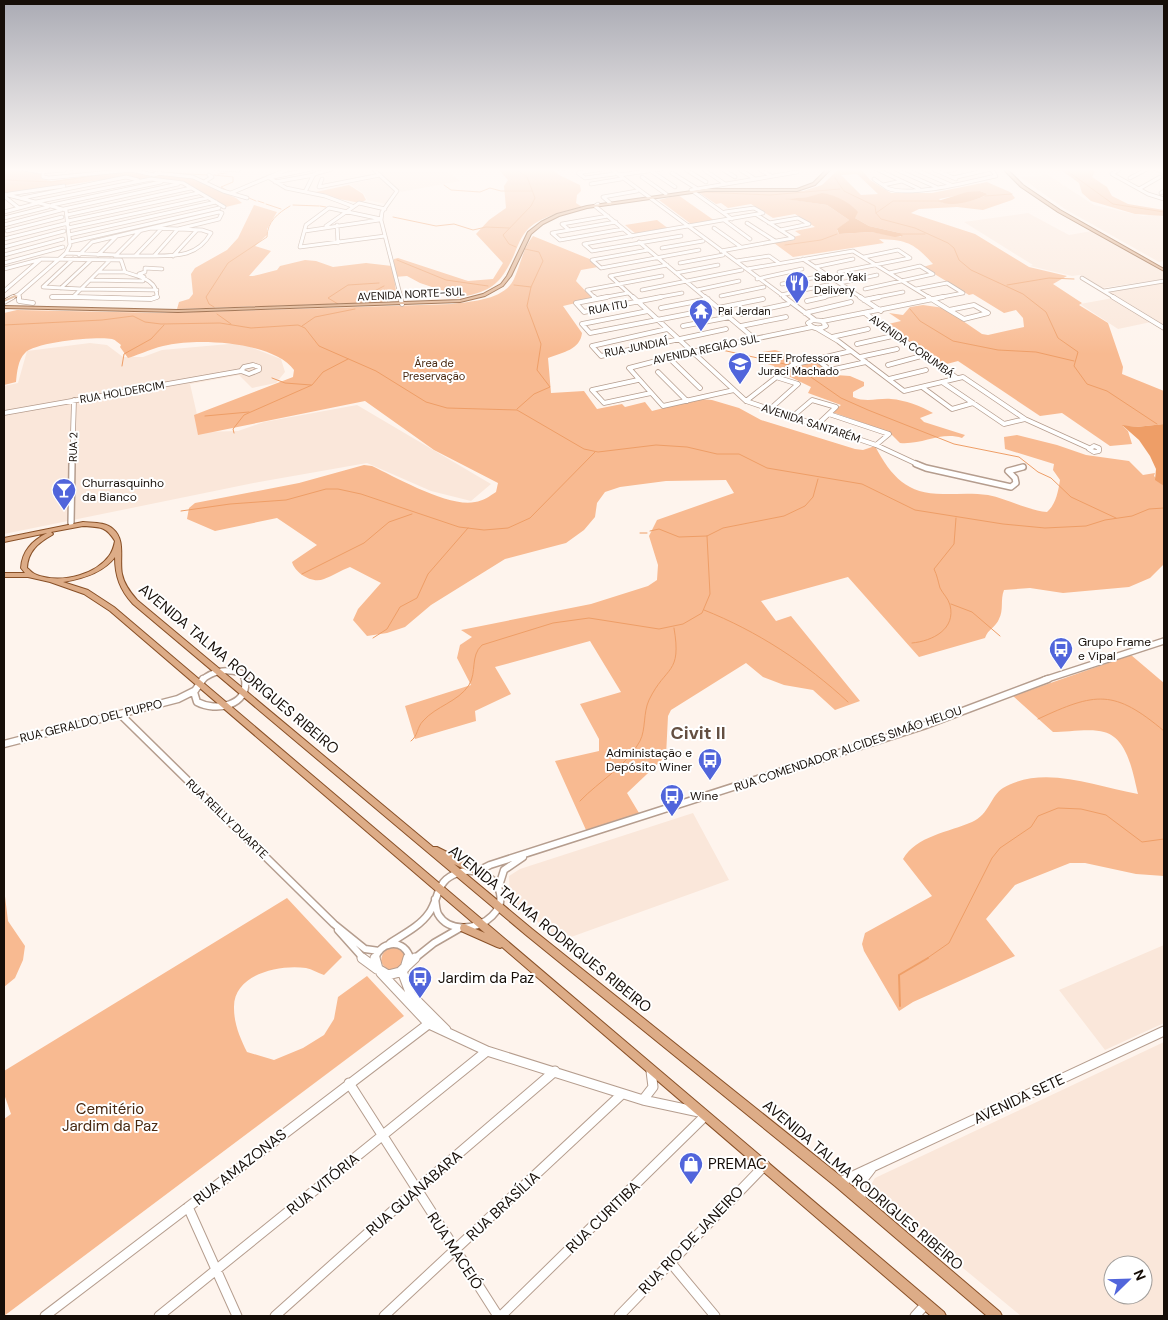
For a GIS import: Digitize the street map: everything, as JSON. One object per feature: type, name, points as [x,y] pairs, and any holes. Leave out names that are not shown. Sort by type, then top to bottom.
[{"type":"main road","name":"AVENIDA NORTE-SUL","points":[[40,306],[177,310],[460,301],[492,292],[508,279],[525,239],[532,231]]},
{"type":"main road","points":[[1095,231],[1164,268]]},
{"type":"main road","points":[[1099,231],[1164,268]]},
{"type":"main road","points":[[4,304],[17,295]]},
{"type":"main road","name":"AVENIDA NORTE-SUL","points":[[4,304],[178,312],[400,302]]},
{"type":"main road","points":[[4,304],[33,303],[40,306]]},
{"type":"main road","points":[[4,304],[26,310],[68,308]]},
{"type":"main road","points":[[26,310],[40,306]]},
{"type":"main road","points":[[4,540],[83,524],[104,526],[114,532],[118,544],[112,557],[96,569],[75,578],[52,580]]},
{"type":"main road","points":[[32,576],[24,568],[24,558],[37,542],[59,530]]},
{"type":"main road","name":"AVENIDA TALMA RODRIGUES RIBEIRO","points":[[118,544],[118,570],[124,591],[243,694],[428,848],[839,1182],[996,1316]]},
{"type":"main road","points":[[4,575],[32,576],[52,580],[86,592],[106,604],[940,1316]]},
{"type":"main road","points":[[428,848],[476,870]]},
{"type":"main road","points":[[462,928],[504,945]]},
{"type":"street","points":[[6,231],[14,236]]},
{"type":"street","points":[[4,239],[35,231]]},
{"type":"street","points":[[4,247],[64,231]]},
{"type":"street","points":[[33,303],[18,300],[17,295],[70,250],[68,231]]},
{"type":"street","points":[[69,235],[89,231]]},
{"type":"street","points":[[70,242],[122,231]]},
{"type":"street","points":[[80,255],[85,249],[83,244],[138,231]]},
{"type":"street","points":[[116,256],[139,231]]},
{"type":"street","points":[[135,256],[159,231]]},
{"type":"street","points":[[154,256],[177,231]]},
{"type":"street","points":[[173,256],[196,231]]},
{"type":"street","points":[[65,254],[116,256],[188,255],[198,250],[211,233],[200,231]]},
{"type":"street","points":[[305,231],[300,247],[385,236]]},
{"type":"street","points":[[337,231],[338,242]]},
{"type":"street","points":[[384,231],[400,302]]},
{"type":"street","points":[[566,231],[552,233],[560,240],[614,231]]},
{"type":"street","points":[[625,231],[755,339]]},
{"type":"street","points":[[662,231],[584,244],[592,251],[681,236]]},
{"type":"street","points":[[692,231],[716,250],[736,261],[745,270]]},
{"type":"street","points":[[693,231],[757,279],[805,312],[812,324],[823,328],[827,333]]},
{"type":"street","points":[[718,231],[741,248]]},
{"type":"street","points":[[739,231],[750,239]]},
{"type":"street","points":[[759,231],[775,241]]},
{"type":"street","points":[[680,263],[792,238],[781,231]]},
{"type":"street","points":[[97,255],[117,236]]},
{"type":"street","points":[[4,255],[63,239]]},
{"type":"street","points":[[662,248],[703,240]]},
{"type":"street","points":[[4,266],[63,247]]},
{"type":"street","points":[[648,250],[592,260],[601,268],[699,250]]},
{"type":"street","points":[[839,272],[910,258],[898,250],[864,257]]},
{"type":"street","points":[[642,290],[850,251],[864,257],[876,265],[916,289],[949,310],[964,319],[988,314],[974,305],[949,310]]},
{"type":"street","points":[[724,254],[731,258]]},
{"type":"street","points":[[736,261],[769,256],[778,264]]},
{"type":"street","points":[[4,266],[40,259],[90,260],[121,262],[125,272]]},
{"type":"street","points":[[4,290],[40,259]]},
{"type":"street","points":[[803,259],[881,311]]},
{"type":"street","points":[[815,267],[852,259]]},
{"type":"street","points":[[72,260],[43,288],[157,290]]},
{"type":"street","points":[[61,288],[90,260]]},
{"type":"street","points":[[73,297],[109,261]]},
{"type":"street","points":[[676,273],[718,265]]},
{"type":"street","points":[[667,266],[610,276],[746,401],[792,365],[851,351]]},
{"type":"street","points":[[864,289],[933,274],[920,266],[889,273]]},
{"type":"street","points":[[52,297],[151,299],[157,297],[157,290],[139,274],[145,272],[147,267],[162,269]]},
{"type":"street","points":[[757,279],[802,269]]},
{"type":"street","points":[[99,272],[125,272],[148,281]]},
{"type":"street","points":[[782,284],[827,275]]},
{"type":"street","points":[[840,283],[877,275]]},
{"type":"street","points":[[628,293],[596,299],[587,290],[662,276]]},
{"type":"street","points":[[1082,278],[1164,328]]},
{"type":"street","points":[[757,279],[764,287],[812,324],[827,333],[904,391],[963,377],[1025,418],[1089,448]]},
{"type":"street","points":[[4,283],[14,280]]},
{"type":"street","points":[[90,280],[148,281]]},
{"type":"street","points":[[698,290],[739,281]]},
{"type":"street","points":[[1104,291],[1164,281]]},
{"type":"street","points":[[812,324],[825,323],[963,293],[946,282],[916,289]]},
{"type":"street","points":[[781,295],[827,285]]},
{"type":"street","points":[[721,296],[764,287]]},
{"type":"street","points":[[807,301],[851,291]]},
{"type":"street","points":[[864,300],[903,292]]},
{"type":"street","points":[[638,302],[682,293]]},
{"type":"street","name":"RUA ITU","points":[[596,299],[576,303],[584,312],[638,302]]},
{"type":"street","points":[[661,308],[708,299]]},
{"type":"street","points":[[718,308],[763,299]]},
{"type":"street","points":[[805,312],[851,302]]},
{"type":"street","points":[[742,314],[788,304]]},
{"type":"street","points":[[648,311],[582,324],[590,334],[703,311]]},
{"type":"street","name":"AVENIDA CORUMBÁ","points":[[866,314],[957,378]]},
{"type":"street","points":[[683,326],[730,317]]},
{"type":"street","points":[[741,326],[786,317]]},
{"type":"street","points":[[823,328],[825,323]]},
{"type":"street","name":"AVENIDA REGIÃO SUL","points":[[638,380],[630,371],[630,366],[755,339],[812,324]]},
{"type":"street","points":[[832,337],[868,328]]},
{"type":"street","name":"RUA JUNDIAÍ","points":[[667,329],[592,346],[601,356],[678,339]]},
{"type":"street","points":[[678,339],[726,329]]},
{"type":"street","points":[[858,344],[897,335]]},
{"type":"street","points":[[860,358],[897,349]]},
{"type":"street","points":[[888,364],[925,355]]},
{"type":"street","points":[[668,357],[700,388]]},
{"type":"street","points":[[816,359],[830,370],[866,362]]},
{"type":"street","points":[[889,380],[926,370]]},
{"type":"street","name":"RUA HOLDERCIM","points":[[4,412],[241,371]]},
{"type":"street","points":[[658,372],[687,400]]},
{"type":"street","points":[[769,410],[798,384],[776,377]]},
{"type":"street","points":[[651,392],[604,404],[592,390],[638,380],[651,392],[663,406],[734,390]]},
{"type":"street","points":[[942,382],[1004,424],[1025,418]]},
{"type":"street","points":[[922,387],[952,409],[973,404]]},
{"type":"street","name":"RUA 2","points":[[71,523],[74,400]]},
{"type":"street","points":[[792,417],[812,400],[836,408],[817,425]]},
{"type":"street","name":"AVENIDA SANTARÉM","points":[[746,401],[876,445],[926,468],[1006,487],[1014,486],[1016,483],[1015,478],[1008,470],[1023,467]]},
{"type":"street","points":[[829,414],[889,434],[876,445]]},
{"type":"street","name":"RUA COMENDADOR ALCIDES SIMÃO HELOU","points":[[457,872],[476,870],[914,729],[1021,688],[1164,641]]},
{"type":"street","points":[[195,700],[194,691],[198,683],[217,672],[230,670],[243,675],[247,683],[243,694],[225,706]]},
{"type":"street","name":"RUA GERALDO DEL PUPPO","points":[[4,744],[178,699],[194,691]]},
{"type":"street","name":"RUA GERALDO DEL PUPPO","points":[[178,699],[195,700],[205,707],[225,706]]},
{"type":"street","name":"RUA REILLY DUARTE","points":[[120,714],[334,924],[365,949],[379,951]]},
{"type":"street","name":"RUA COMENDADOR ALCIDES SIMÃO HELOU","points":[[498,906],[500,880],[504,870],[530,852]]},
{"type":"street","points":[[476,870],[494,880],[499,891]]},
{"type":"street","points":[[457,872],[444,880],[438,889],[431,910],[423,920],[379,951],[375,963],[379,971],[388,976],[404,969],[435,942],[462,928],[480,925],[490,918],[498,906]]},
{"type":"street","points":[[435,899],[441,918],[451,926],[462,928]]},
{"type":"street","name":"RUA REILLY DUARTE","points":[[334,924],[363,960],[379,971],[432,1021],[449,1034],[487,1051]]},
{"type":"street","points":[[390,943],[397,943],[407,949],[409,962],[404,969]]},
{"type":"street","name":"RUA REILLY DUARTE","points":[[404,969],[411,995],[432,1021]]},
{"type":"street","name":"RUA AMAZONAS","points":[[44,1316],[432,1021]]},
{"type":"street","name":"AVENIDA SETE","points":[[839,1182],[1164,1031]]},
{"type":"street","points":[[487,1051],[555,1071],[622,1094],[702,1114]]},
{"type":"street","name":"RUA VITÓRIA","points":[[160,1316],[487,1051]]},
{"type":"street","points":[[643,1100],[653,1087],[651,1070]]},
{"type":"street","name":"RUA GUANABARA","points":[[275,1316],[416,1190],[555,1071]]},
{"type":"street","name":"RUA MACEIÓ","points":[[349,1083],[416,1190],[500,1316]]},
{"type":"street","name":"RUA BRASÍLIA","points":[[384,1316],[622,1094]]},
{"type":"street","name":"RUA CURITIBA","points":[[500,1316],[702,1114]]},
{"type":"street","name":"RUA RIO DE JANEIRO","points":[[618,1316],[765,1165]]},
{"type":"street","name":"AVENIDA SETE","points":[[862,1202],[859,1192],[860,1179],[874,1166]]},
{"type":"street","points":[[188,1207],[237,1316]]},
{"type":"street","points":[[670,1262],[715,1316]]},
{"type":"street","points":[[915,1316],[926,1304]]},
{"type":"shaded area","points":[[838,231],[889,231],[900,233],[903,236],[895,237],[871,232],[839,234]]},
{"type":"shaded area","points":[[978,231],[1061,231],[1069,235],[1092,231],[1164,271],[1164,279],[1102,288],[1080,275],[1072,276],[1030,266],[1033,265]]},
{"type":"shaded area","points":[[1103,231],[1164,231],[1164,261],[1159,262]]},
{"type":"shaded area","points":[[1164,283],[1164,325],[1109,292]]},
{"type":"shaded area","points":[[1113,298],[1151,322],[1118,329],[1080,304]]},
{"type":"shaded area","points":[[90,343],[107,345],[123,357],[143,357],[162,350],[240,343],[281,359],[285,372],[276,383],[252,388],[239,375],[190,384],[201,432],[238,431],[264,422],[357,405],[491,484],[471,501],[431,491],[367,463],[259,482],[4,534],[4,386],[18,383],[27,351]]},
{"type":"shaded area","points":[[1164,424],[1164,486],[1155,480],[1156,469],[1139,440],[1122,425],[1136,427]]},
{"type":"shaded area","points":[[693,813],[729,880],[560,941],[510,898],[509,876],[520,869]]},
{"type":"shaded area","points":[[1164,945],[1164,1023],[1105,1050],[1059,990]]},
{"type":"shaded area","points":[[1164,1042],[1164,1316],[1021,1316],[877,1197],[872,1183],[875,1178]]},
{"type":"green space","points":[[242,231],[267,231],[267,235],[255,246],[271,251],[249,276],[260,275],[277,270],[280,266],[305,260],[316,261],[333,267],[366,263],[392,266],[394,259],[398,258],[468,281],[493,279],[503,263],[476,234],[479,231],[527,231],[499,281],[478,293],[457,298],[450,293],[420,283],[407,276],[394,277],[397,298],[385,302],[177,309],[179,302],[189,299],[193,294],[191,274],[195,268],[227,250],[238,238]]},
{"type":"green space","points":[[632,231],[658,231],[636,234]]},
{"type":"green space","points":[[795,231],[837,231],[839,234],[871,232],[901,237],[900,233],[889,231],[965,231],[975,234],[1029,267],[1067,276],[1053,284],[1082,303],[1079,305],[1108,323],[1123,367],[1122,374],[1164,391],[1164,424],[1136,427],[1123,426],[1128,431],[1132,444],[1110,446],[1062,413],[1040,416],[958,361],[943,365],[884,325],[901,321],[889,313],[903,315],[910,307],[923,305],[944,308],[982,334],[988,335],[1024,327],[1023,318],[1016,310],[1004,313],[973,294],[969,295],[923,267],[933,264],[920,251],[909,244],[897,240],[879,239],[884,243],[793,257],[774,243],[795,239],[793,237],[801,235]]},
{"type":"green space","name":"Área de Preservação","points":[[533,236],[592,260],[598,267],[581,270],[576,281],[593,299],[563,306],[582,333],[581,339],[574,347],[548,358],[551,393],[584,391],[597,409],[622,404],[625,407],[645,402],[652,411],[699,399],[712,400],[739,408],[761,420],[855,449],[863,450],[875,446],[895,476],[911,488],[933,494],[988,495],[1047,512],[1055,502],[1060,480],[1053,470],[1054,464],[1005,449],[1004,437],[1017,435],[1057,445],[1086,455],[1129,461],[1143,475],[1155,473],[1154,476],[1164,486],[1164,564],[1150,578],[1129,587],[1063,593],[1030,588],[1004,590],[1002,609],[998,622],[985,638],[919,657],[848,577],[761,601],[776,621],[791,616],[860,701],[835,710],[813,690],[784,685],[763,677],[746,663],[671,710],[668,716],[666,756],[627,793],[639,813],[586,830],[555,761],[599,751],[599,739],[580,704],[621,692],[590,641],[495,667],[511,694],[475,711],[476,721],[415,739],[405,706],[471,685],[457,658],[460,645],[472,637],[461,630],[591,604],[648,586],[657,580],[658,565],[649,536],[657,520],[734,493],[726,480],[666,481],[620,487],[605,492],[597,503],[595,517],[584,530],[566,543],[505,559],[431,605],[405,627],[387,633],[367,636],[353,620],[358,609],[381,583],[350,567],[319,580],[309,579],[300,574],[292,562],[317,545],[277,518],[215,531],[187,519],[189,508],[195,503],[299,483],[364,465],[372,466],[437,496],[464,503],[489,497],[496,492],[498,483],[434,450],[365,401],[198,435],[194,415],[293,377],[294,370],[284,361],[270,353],[236,344],[217,342],[182,343],[158,347],[128,358],[120,347],[121,345],[112,339],[94,338],[53,343],[31,349],[25,353],[19,363],[16,382],[4,385],[4,313],[17,310],[165,313],[469,302],[495,295],[509,286],[514,279],[526,247]]},
{"type":"green space","points":[[775,350],[788,354],[784,358],[786,360],[796,361],[801,365],[817,361],[836,375],[850,376],[864,382],[864,386],[853,392],[853,397],[867,400],[896,400],[913,404],[933,413],[920,418],[924,422],[965,435],[962,438],[947,436],[900,443],[889,432],[832,412],[841,405],[808,393],[811,387],[776,370],[774,366],[761,362],[762,352]]},
{"type":"green space","points":[[1131,655],[1164,683],[1164,876],[1136,874],[1085,863],[1070,863],[1015,885],[986,919],[1015,956],[913,1002],[899,1011],[864,951],[862,944],[865,933],[932,896],[903,859],[909,851],[924,840],[978,819],[999,791],[1019,781],[1036,778],[1070,779],[1138,794],[1128,758],[1119,741],[1104,732],[1093,730],[1053,732],[1013,696]]},
{"type":"green space","points":[[4,888],[8,921],[25,946],[23,960],[15,978],[4,987]]},
{"type":"green space","name":"Cemitério Jardim da Paz","points":[[287,898],[342,957],[324,975],[306,968],[284,968],[260,974],[249,979],[241,987],[236,996],[234,1014],[238,1031],[247,1052],[274,1060],[303,1048],[324,1035],[334,1019],[338,997],[367,976],[404,1016],[4,1316],[4,1119],[11,1114],[4,1094],[4,1071]]},
{"type":"green space","points":[[398,945],[407,954],[400,968],[386,968],[381,961],[384,952],[388,948]]},
{"type":"waterway","points":[[214,307],[209,304],[206,297],[228,263],[267,237],[268,231]]},
{"type":"waterway","points":[[507,231],[503,235],[509,244],[516,247]]},
{"type":"waterway","points":[[921,231],[948,243],[954,248],[959,260],[971,270],[1023,294],[1046,312],[1058,338],[1078,352],[1074,366],[1087,384],[1107,391],[1157,424]]},
{"type":"waterway","points":[[785,245],[821,240],[837,234]]},
{"type":"waterway","points":[[899,234],[925,234]]},
{"type":"waterway","points":[[525,249],[539,252],[543,261],[531,287]]},
{"type":"waterway","points":[[397,260],[446,280],[488,286]]},
{"type":"waterway","points":[[1007,285],[1049,278],[1074,279]]},
{"type":"waterway","points":[[338,304],[328,298],[348,285],[379,283]]},
{"type":"waterway","points":[[514,285],[531,287]]},
{"type":"waterway","points":[[357,300],[384,286]]},
{"type":"waterway","points":[[517,409],[534,394],[550,387],[537,370],[541,344],[527,306],[531,287]]},
{"type":"waterway","points":[[302,326],[315,317],[355,309]]},
{"type":"waterway","points":[[910,309],[920,321],[953,341],[998,350],[1036,352],[1074,361]]},
{"type":"waterway","points":[[217,314],[231,324]]},
{"type":"waterway","points":[[4,325],[102,320],[133,316],[145,322],[161,324],[220,323],[251,328],[298,325],[305,328],[319,346],[376,371],[426,402],[447,408],[517,410],[584,449],[598,452],[656,445],[687,447],[717,454],[739,454],[767,468],[862,484],[915,510],[1003,524],[1045,528],[1086,526],[1105,520],[1132,516],[1149,509],[1164,508]]},
{"type":"waterway","points":[[122,366],[124,354],[151,339],[164,325]]},
{"type":"waterway","points":[[722,350],[789,365]]},
{"type":"waterway","points":[[234,433],[233,429],[244,415],[312,385],[323,372],[348,359]]},
{"type":"waterway","points":[[795,366],[841,398],[868,410],[954,444],[1019,457],[1038,472],[1051,478],[1071,497],[1116,518]]},
{"type":"waterway","points":[[272,378],[285,383],[311,385]]},
{"type":"waterway","points":[[205,416],[249,412]]},
{"type":"waterway","points":[[468,528],[484,530],[508,528],[530,518],[595,452]]},
{"type":"waterway","points":[[707,536],[723,528],[784,516],[805,506],[813,497],[818,479]]},
{"type":"waterway","points":[[181,511],[230,504],[286,500],[326,489],[338,489],[361,494],[459,527],[468,528]]},
{"type":"waterway","points":[[302,574],[364,543],[389,522],[412,514]]},
{"type":"waterway","points":[[912,643],[928,640],[935,636],[950,621],[950,605],[940,588],[934,569],[954,544],[956,518]]},
{"type":"waterway","points":[[373,638],[387,629],[400,607],[417,598],[428,574],[468,528]]},
{"type":"waterway","points":[[650,531],[659,529],[679,537],[707,536]]},
{"type":"waterway","points":[[640,533],[647,533]]},
{"type":"waterway","points":[[411,741],[415,737],[421,723],[428,716],[459,696],[469,685],[473,675],[476,654],[482,645],[553,623],[589,618],[659,629],[683,624],[702,613],[710,594],[707,536]]},
{"type":"waterway","points":[[951,604],[972,612],[1000,636]]},
{"type":"waterway","points":[[704,610],[724,618],[780,649],[815,674],[848,702]]},
{"type":"waterway","points":[[580,801],[620,766],[640,741],[649,700],[674,662],[676,654],[674,628]]},
{"type":"waterway","points":[[1038,719],[1075,704],[1104,699],[1131,708],[1147,717],[1164,731]]},
{"type":"waterway","points":[[926,959],[949,943],[992,858],[1000,848],[1031,827],[1038,816],[1058,808],[1081,809],[1106,815],[1142,842],[1164,839]]},
{"type":"waterway","points":[[900,1006],[899,975],[928,958]]},
{"type":"place","name":"Sabor Yaki Delivery","points":[[797,304]]},
{"type":"place","name":"Pai Jerdan","points":[[701,332]]},
{"type":"place","name":"EEEF Professora Juraci Machado","points":[[740,385]]},
{"type":"place","name":"Churrasquinho da Bianco","points":[[64,511]]},
{"type":"place","name":"Grupo Frame e Vipal","points":[[1061,670]]},
{"type":"place","name":"Administação e Depósito Winer","points":[[710,781]]},
{"type":"place","name":"Wine","points":[[672,817]]},
{"type":"place","name":"Jardim da Paz","points":[[420,999]]},
{"type":"place","name":"PREMAC","points":[[691,1185]]},
{"type":"district","name":"Civit II","points":[[698,733]]}]
